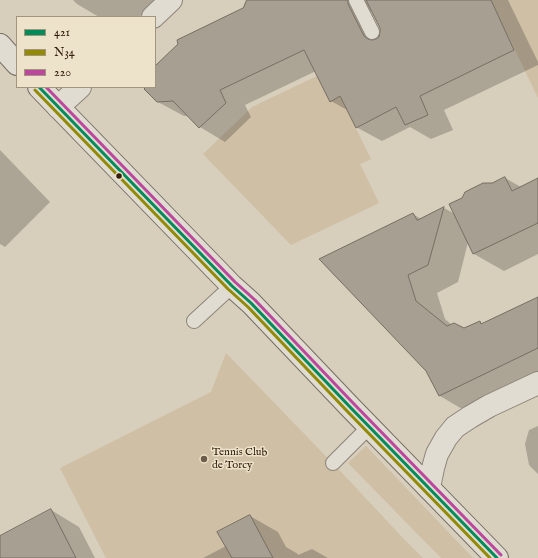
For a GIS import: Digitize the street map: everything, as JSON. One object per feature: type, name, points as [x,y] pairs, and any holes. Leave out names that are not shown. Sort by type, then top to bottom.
[{"type":"street","points":[[154,16],[171,0]]},
{"type":"street","points":[[0,45],[16,63]]},
{"type":"street","points":[[40,88],[232,286],[251,303],[497,558]]},
{"type":"street","points":[[58,107],[79,88]]},
{"type":"street","points":[[428,488],[432,468],[437,454],[446,438],[455,427],[489,406],[538,383]]},
{"type":"lane","points":[[356,0],[372,32]]},
{"type":"lane","points":[[194,321],[232,286]]},
{"type":"lane","points":[[333,463],[370,427]]},
{"type":"shaded area","points":[[491,0],[538,0],[538,98]]},
{"type":"shaded area","points":[[317,76],[330,101],[340,96],[371,159],[360,164],[379,203],[291,245],[203,154],[252,107]]},
{"type":"shaded area","name":"Tennis Club de Torcy","points":[[226,353],[423,558],[106,558],[60,468],[211,392]]},
{"type":"shaded area","points":[[366,446],[473,558],[441,558],[348,463]]},
{"type":"building","points":[[247,0],[348,0],[348,4],[364,36],[372,40],[379,37],[380,28],[366,0],[491,0],[514,50],[420,96],[428,115],[405,125],[396,107],[356,128],[340,96],[330,102],[304,50],[220,90],[226,103],[199,128],[173,101],[157,102],[144,89],[156,88],[156,65],[178,44],[177,40],[243,8]]},
{"type":"building","points":[[505,177],[512,191],[538,178],[538,223],[473,254],[449,204],[462,198],[465,192],[483,183],[492,183]]},
{"type":"building","points":[[444,207],[428,265],[408,275],[416,301],[447,326],[454,323],[464,328],[480,321],[481,324],[538,297],[538,348],[439,396],[426,371],[319,259],[413,213],[417,220]]},
{"type":"building","points":[[51,509],[76,558],[0,558],[0,536]]},
{"type":"building","points":[[250,515],[273,558],[232,558],[217,532]]},
{"type":"transit line","name":"421","points":[[40,88],[232,286],[251,303],[497,558]]},
{"type":"transit line","name":"220","points":[[47,88],[235,282],[255,300],[501,555]]},
{"type":"transit line","name":"N34","points":[[35,90],[228,289],[248,307],[490,558]]},
{"type":"place","name":"Tennis Club de Torcy","points":[[204,459]]}]
